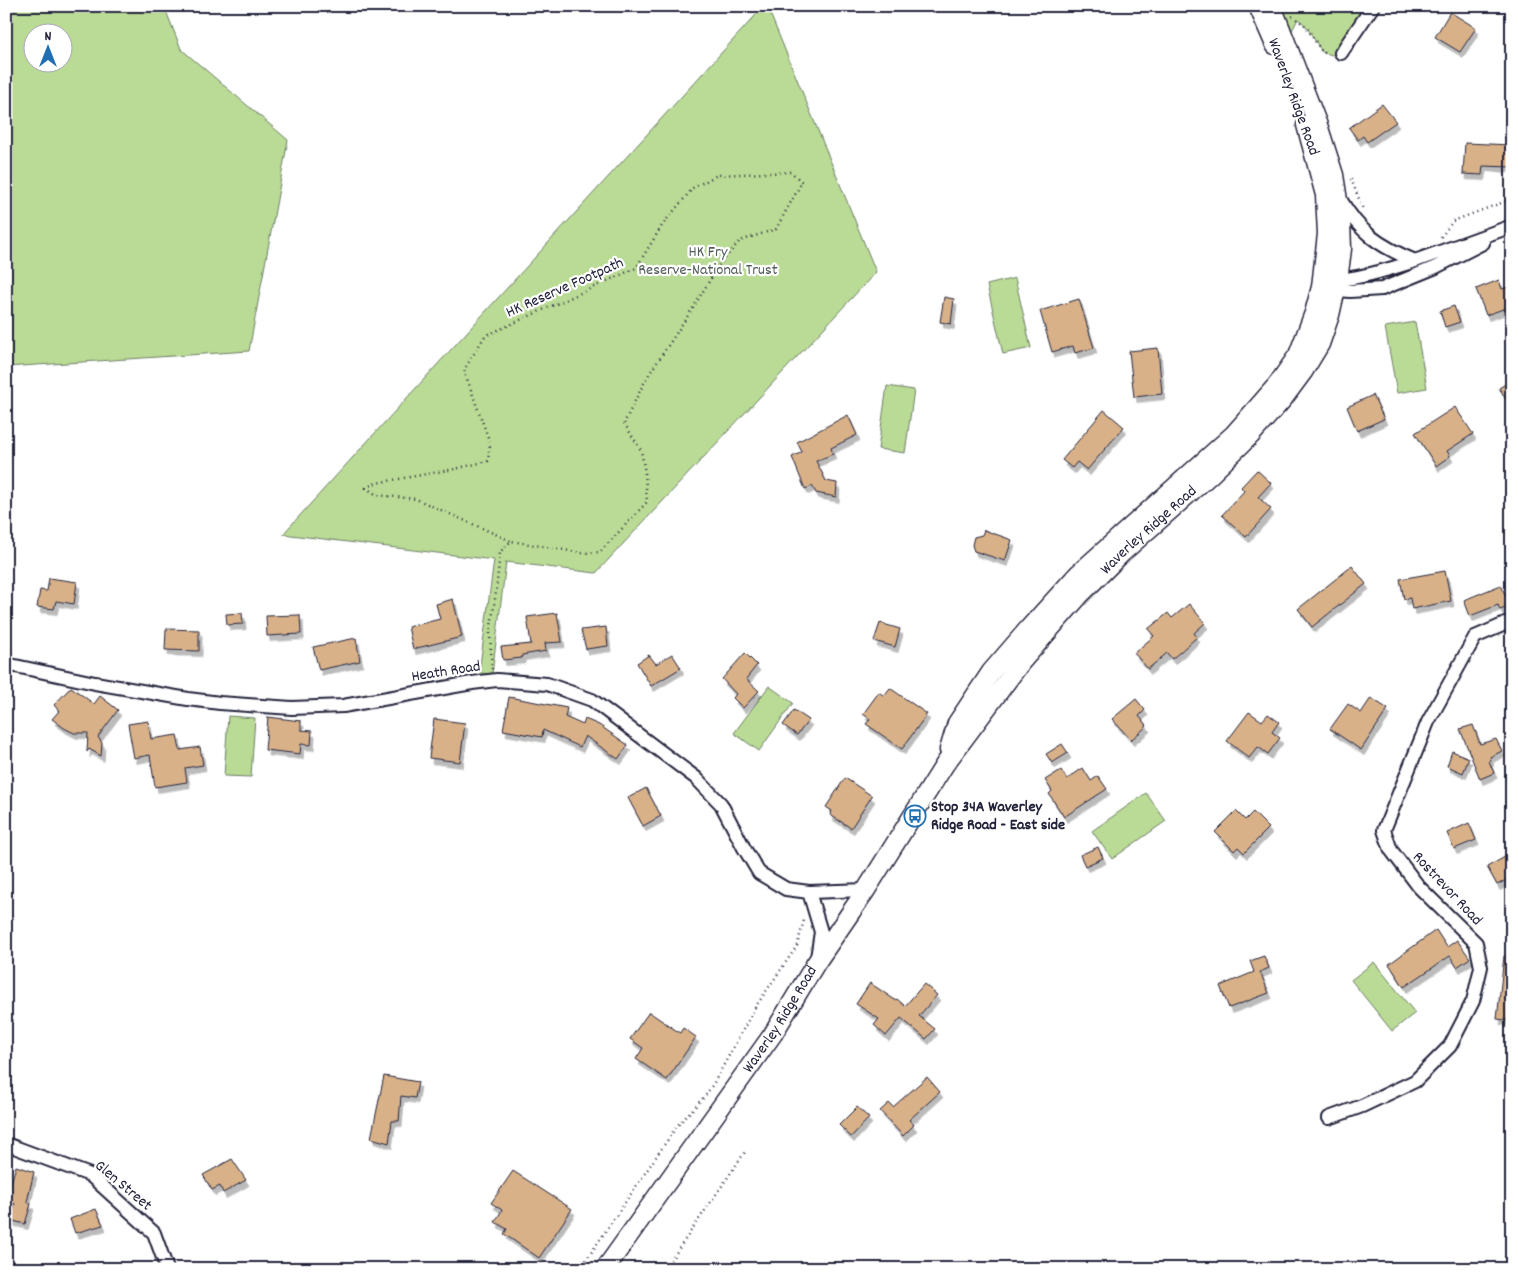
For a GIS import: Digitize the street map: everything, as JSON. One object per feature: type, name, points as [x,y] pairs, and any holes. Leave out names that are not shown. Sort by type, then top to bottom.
[{"type":"main road","name":"Waverley Ridge Road","points":[[606,1269],[773,1034],[816,963],[866,890],[945,764],[1022,661],[1079,596],[1122,553],[1215,470],[1251,435],[1283,399],[1303,372],[1320,344],[1330,315],[1325,195],[1307,127],[1287,71],[1258,6]]},
{"type":"main road","name":"Waverley Ridge Road","points":[[1272,6],[1320,128],[1334,174],[1341,220],[1342,249],[1329,284]]},
{"type":"street","points":[[1342,53],[1373,6]]},
{"type":"street","name":"Waverley Ridge Road","points":[[1337,194],[1348,212],[1369,236],[1391,251],[1421,258]]},
{"type":"street","points":[[1329,284],[1350,291],[1390,286],[1436,267],[1512,227]]},
{"type":"street","points":[[1329,284],[1391,268],[1512,227]]},
{"type":"street","name":"Rostrevor Road","points":[[1330,1118],[1362,1106],[1415,1080],[1450,1046],[1473,1001],[1481,966],[1476,943],[1419,887],[1391,850],[1384,830],[1428,722],[1475,637],[1512,621]]},
{"type":"street","name":"Heath Road","points":[[6,664],[95,683],[188,699],[292,708],[343,706],[497,680],[547,684],[592,700],[696,778],[721,804],[759,873],[786,889],[810,892],[866,890]]},
{"type":"street","points":[[810,892],[821,932],[816,963]]},
{"type":"street","name":"Glen Street","points":[[6,1144],[90,1175],[154,1233],[166,1269]]},
{"type":"path","points":[[1291,15],[1306,26],[1322,52],[1332,55],[1342,53]]},
{"type":"path","name":"HK Reserve Footpath","points":[[791,172],[802,182],[776,229],[740,241],[719,264],[683,324],[646,378],[624,423],[641,450],[647,502],[600,552],[582,553],[511,541],[416,500],[377,495],[366,488],[376,483],[488,461],[490,443],[464,370],[485,336],[636,268],[663,224],[693,188],[717,175],[791,172]]},
{"type":"path","points":[[1421,258],[1453,221],[1512,199]]},
{"type":"path","points":[[492,676],[490,633],[500,552],[511,541]]},
{"type":"path","points":[[580,1269],[677,1126],[705,1096],[716,1081],[756,1006],[796,946],[804,917]]},
{"type":"path","points":[[665,1269],[745,1152]]},
{"type":"green space","points":[[6,6],[164,6],[181,49],[288,140],[249,351],[6,367]]},
{"type":"green space","name":"HK Fry Reserve-National Trust","points":[[764,6],[767,6],[876,272],[596,573],[506,562],[492,674],[479,673],[494,560],[283,534]]},
{"type":"green space","points":[[1272,6],[1373,6],[1341,53],[1332,55],[1322,52],[1306,26],[1298,19],[1286,42]]},
{"type":"green space","points":[[1015,278],[1031,348],[1003,354],[987,285]]},
{"type":"green space","points":[[1415,322],[1427,388],[1397,393],[1385,327]]},
{"type":"green space","points":[[887,386],[914,390],[905,453],[878,449]]},
{"type":"green space","points":[[769,686],[793,703],[759,751],[734,733]]},
{"type":"green space","points":[[228,716],[255,718],[251,777],[224,776]]},
{"type":"green space","points":[[1146,793],[1166,821],[1112,859],[1092,831]]},
{"type":"green space","points":[[1374,962],[1415,1013],[1392,1031],[1351,980]]},
{"type":"building","points":[[1450,12],[1476,28],[1460,52],[1435,37]]},
{"type":"building","points":[[1382,104],[1396,122],[1367,142],[1363,136],[1358,140],[1349,128]]},
{"type":"building","points":[[1465,143],[1512,145],[1512,167],[1483,166],[1482,175],[1463,174]]},
{"type":"building","points":[[1499,280],[1502,289],[1512,286],[1512,306],[1486,315],[1476,289]]},
{"type":"building","points":[[944,297],[954,299],[951,324],[940,322]]},
{"type":"building","points":[[1079,299],[1094,348],[1075,353],[1073,346],[1052,352],[1040,311]]},
{"type":"building","points":[[1454,306],[1460,322],[1445,327],[1440,311]]},
{"type":"building","points":[[1158,348],[1162,394],[1134,397],[1129,351]]},
{"type":"building","points":[[1512,380],[1512,408],[1499,388]]},
{"type":"building","points":[[1373,395],[1384,419],[1357,431],[1347,407]]},
{"type":"building","points":[[1455,407],[1473,434],[1447,451],[1450,456],[1436,466],[1415,433]]},
{"type":"building","points":[[1104,410],[1124,427],[1087,470],[1077,462],[1072,468],[1062,460]]},
{"type":"building","points":[[848,415],[857,435],[831,448],[833,454],[816,461],[826,481],[837,483],[836,497],[816,493],[812,486],[805,489],[792,457],[802,452],[797,442]]},
{"type":"building","points":[[1257,470],[1271,483],[1258,497],[1271,509],[1246,537],[1222,515],[1244,491],[1241,487]]},
{"type":"building","points":[[984,530],[1012,540],[1005,561],[974,551],[972,545],[974,537],[982,535]]},
{"type":"building","points":[[1352,566],[1366,584],[1312,627],[1298,609]]},
{"type":"building","points":[[1445,571],[1451,601],[1412,609],[1410,598],[1404,599],[1400,579]]},
{"type":"building","points":[[49,578],[77,582],[74,604],[56,601],[54,609],[37,607],[40,590],[47,591]]},
{"type":"building","points":[[1501,585],[1510,606],[1500,610],[1498,605],[1470,616],[1464,600]]},
{"type":"building","points":[[453,599],[462,637],[413,649],[408,627],[440,619],[436,604]]},
{"type":"building","points":[[1189,604],[1205,623],[1194,633],[1197,637],[1172,659],[1167,653],[1148,669],[1134,653],[1154,636],[1148,629],[1168,613],[1172,618]]},
{"type":"building","points":[[242,613],[243,624],[227,625],[226,614]]},
{"type":"building","points":[[557,613],[562,642],[545,643],[546,651],[522,655],[522,658],[503,660],[501,647],[531,644],[527,617]]},
{"type":"building","points":[[300,615],[301,634],[267,636],[266,616]]},
{"type":"building","points":[[880,623],[900,629],[895,647],[874,641]]},
{"type":"building","points":[[606,627],[608,646],[586,649],[581,630]]},
{"type":"building","points":[[166,629],[199,630],[199,651],[165,650]]},
{"type":"building","points":[[356,638],[360,661],[319,670],[313,647]]},
{"type":"building","points":[[745,653],[757,665],[746,679],[759,691],[743,708],[733,698],[736,694],[722,679]]},
{"type":"building","points":[[672,654],[681,668],[651,686],[637,663],[649,655],[656,664]]},
{"type":"building","points":[[71,687],[94,704],[100,696],[118,710],[98,737],[102,743],[101,756],[89,749],[87,752],[88,733],[74,733],[52,719],[59,711],[54,705]]},
{"type":"building","points":[[890,688],[927,714],[902,749],[866,724],[870,719],[863,714],[879,692],[884,696]]},
{"type":"building","points":[[509,697],[567,708],[565,717],[583,725],[585,719],[599,725],[628,745],[618,759],[585,736],[580,747],[543,730],[542,737],[503,730]]},
{"type":"building","points":[[1371,698],[1388,709],[1361,750],[1330,729],[1348,704],[1361,713]]},
{"type":"building","points":[[1136,699],[1145,710],[1139,716],[1147,726],[1131,740],[1112,719]]},
{"type":"building","points":[[794,710],[809,720],[797,735],[783,725]]},
{"type":"building","points":[[1249,712],[1262,721],[1268,714],[1279,722],[1272,732],[1280,738],[1268,754],[1258,747],[1249,758],[1227,741]]},
{"type":"building","points":[[268,717],[301,721],[301,730],[312,731],[311,745],[301,744],[300,754],[265,750]]},
{"type":"building","points":[[434,719],[465,723],[460,762],[429,758]]},
{"type":"building","points":[[148,721],[151,739],[177,735],[180,750],[200,747],[203,765],[185,768],[187,782],[155,787],[150,755],[134,758],[128,724]]},
{"type":"building","points":[[1473,725],[1480,744],[1496,739],[1502,751],[1490,757],[1491,760],[1489,761],[1494,773],[1480,779],[1460,729]]},
{"type":"building","points":[[1062,744],[1068,753],[1052,763],[1046,754]]},
{"type":"building","points":[[1452,751],[1469,758],[1463,773],[1447,766]]},
{"type":"building","points":[[1083,768],[1091,781],[1098,776],[1107,789],[1064,817],[1049,794],[1052,791],[1045,780],[1061,770],[1067,779]]},
{"type":"building","points":[[845,778],[872,796],[851,828],[830,815],[832,811],[826,807]]},
{"type":"building","points":[[646,788],[661,816],[643,826],[628,798]]},
{"type":"building","points":[[1236,811],[1245,820],[1253,812],[1269,828],[1244,853],[1238,847],[1234,851],[1215,832]]},
{"type":"building","points":[[1469,823],[1476,840],[1454,849],[1447,833]]},
{"type":"building","points":[[1098,847],[1103,858],[1085,866],[1080,855]]},
{"type":"building","points":[[1512,853],[1512,877],[1497,885],[1487,867]]},
{"type":"building","points":[[1436,930],[1447,947],[1457,940],[1470,958],[1457,967],[1450,956],[1404,987],[1389,964]]},
{"type":"building","points":[[1264,956],[1269,968],[1260,972],[1269,993],[1229,1008],[1220,986],[1254,972],[1250,961]]},
{"type":"building","points":[[1504,956],[1512,956],[1512,1021],[1497,1019]]},
{"type":"building","points":[[870,983],[905,1006],[924,984],[937,995],[919,1016],[935,1029],[926,1039],[901,1018],[886,1036],[874,1025],[879,1019],[856,1004]]},
{"type":"building","points":[[649,1012],[680,1033],[683,1028],[696,1037],[667,1080],[636,1059],[643,1048],[630,1039]]},
{"type":"building","points":[[384,1076],[418,1082],[415,1098],[401,1096],[399,1121],[392,1121],[389,1143],[371,1138]]},
{"type":"building","points":[[927,1077],[940,1092],[909,1120],[914,1125],[903,1136],[880,1111],[889,1103],[893,1107]]},
{"type":"building","points":[[857,1107],[869,1118],[851,1137],[839,1125]]},
{"type":"building","points":[[232,1159],[246,1180],[223,1193],[220,1186],[212,1190],[203,1175]]},
{"type":"building","points":[[16,1166],[34,1172],[27,1202],[31,1204],[25,1224],[9,1220],[15,1204],[6,1200]]},
{"type":"building","points":[[513,1171],[572,1209],[539,1258],[504,1234],[507,1229],[495,1222],[502,1210],[491,1203]]},
{"type":"building","points":[[96,1209],[103,1225],[75,1233],[70,1219]]},
{"type":"place","name":"Stop 34A Waverley Ridge Road - East side","points":[[915,816]]}]
